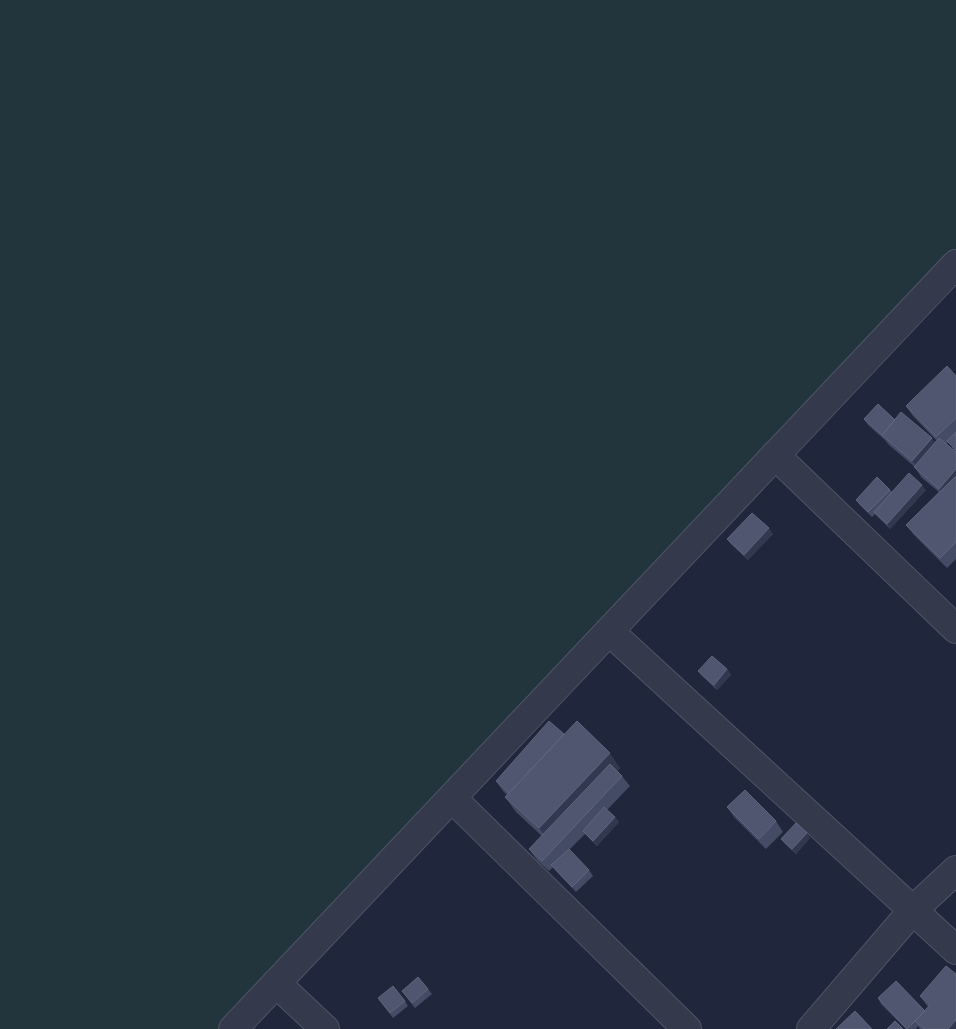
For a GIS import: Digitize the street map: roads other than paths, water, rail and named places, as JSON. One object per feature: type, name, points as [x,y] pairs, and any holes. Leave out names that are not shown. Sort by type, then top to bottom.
[{"type":"street","points":[[233,1029],[775,455],[955,269]]},
{"type":"street","points":[[775,455],[956,629]]},
{"type":"street","points":[[609,631],[956,950]]},
{"type":"street","points":[[452,798],[687,1029]]},
{"type":"street","points":[[811,1029],[914,910],[956,870]]},
{"type":"street","points":[[276,983],[325,1029]]}]
